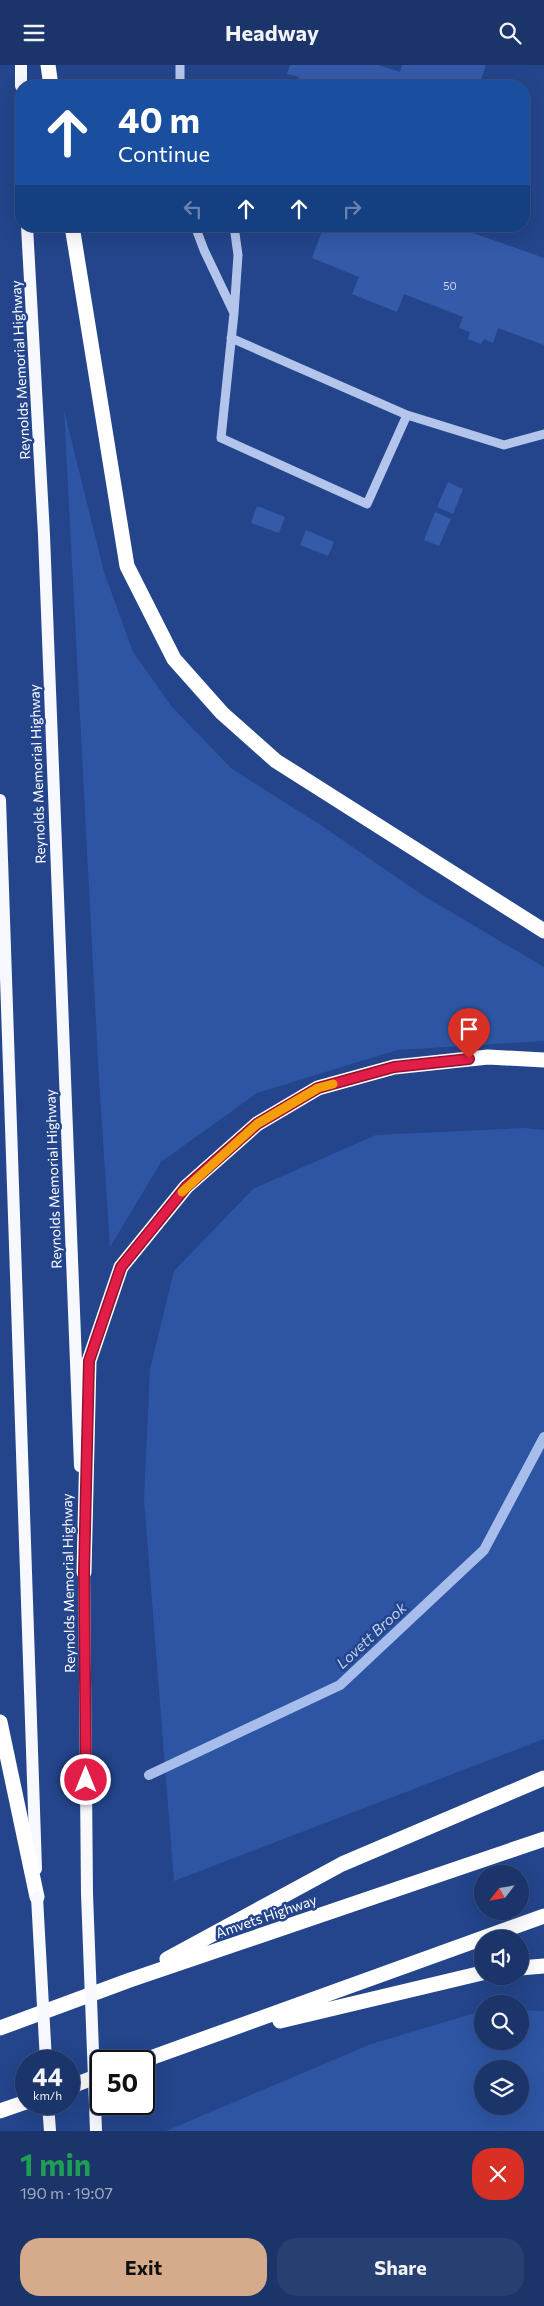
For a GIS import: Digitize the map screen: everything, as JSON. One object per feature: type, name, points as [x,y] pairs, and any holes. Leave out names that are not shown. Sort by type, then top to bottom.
[{"type":"highway","points":[[48,65],[50,80]]},
{"type":"highway","points":[[73,232],[127,566],[174,659],[222,713],[276,761],[544,931]]},
{"type":"highway","points":[[84,1572],[89,1361],[121,1267],[186,1187],[257,1124],[318,1088],[394,1067],[488,1057],[544,1059]]},
{"type":"highway","points":[[0,1722],[37,1897]]},
{"type":"highway","points":[[130,1980],[342,1864],[544,1778]]},
{"type":"highway","name":"Amvets Highway","points":[[0,2028],[130,1980],[544,1839]]},
{"type":"highway","points":[[155,2057],[544,1916]]},
{"type":"highway","points":[[529,1967],[544,1966]]},
{"type":"highway","points":[[211,2038],[474,1975]]},
{"type":"highway","points":[[0,2111],[15,2105]]},
{"type":"main road","points":[[21,65],[21,80]]},
{"type":"main road","name":"Reynolds Memorial Highway","points":[[27,232],[44,535],[84,1572],[86,1894],[96,2131]]},
{"type":"main road","points":[[0,800],[37,1897],[45,2050]]},
{"type":"main road","points":[[49,2115],[50,2131]]},
{"type":"lane","points":[[180,65],[180,80]]},
{"type":"lane","points":[[197,232],[234,313]]},
{"type":"lane","points":[[235,232],[238,255],[234,313],[220,438],[367,504],[407,415]]},
{"type":"lane","points":[[231,338],[407,415],[504,445],[544,434]]},
{"type":"shaded area","points":[[64,410],[104,572],[133,652],[172,707],[232,769],[319,824],[424,896],[544,967],[544,1041],[397,1050],[257,1093],[161,1162],[110,1247],[99,1079]]},
{"type":"shaded area","points":[[524,1128],[544,1130],[544,1739],[174,1881],[144,1499],[150,1369],[174,1271],[253,1189],[376,1135]]},
{"type":"shaded area","points":[[529,2010],[544,2011],[544,2131],[166,2131],[371,2044],[474,2013],[474,2050],[529,2050]]},
{"type":"building","points":[[290,65],[378,65],[400,72],[402,65],[486,65],[481,80],[298,80],[299,77],[287,74]]},
{"type":"building","points":[[322,232],[470,232],[544,258],[544,345],[498,328],[493,343],[484,339],[481,344],[468,339],[470,332],[459,328],[463,317],[404,294],[397,312],[352,294],[359,277],[312,258]]},
{"type":"building","points":[[448,482],[463,489],[453,514],[437,507]]},
{"type":"building","points":[[257,506],[285,517],[279,533],[251,523]]},
{"type":"building","points":[[435,512],[451,519],[439,546],[424,540]]},
{"type":"building","points":[[306,530],[334,542],[328,556],[300,545]]},
{"type":"waterway","name":"Lovett Brook","points":[[149,1775],[340,1685],[484,1550],[544,1437]]},
{"type":"slow traffic","points":[[182,1192],[257,1124],[318,1088],[333,1084]]},
{"type":"route","points":[[86,1780],[84,1572],[89,1361],[121,1267],[186,1187],[257,1124],[318,1088],[394,1067],[469,1059]]}]
